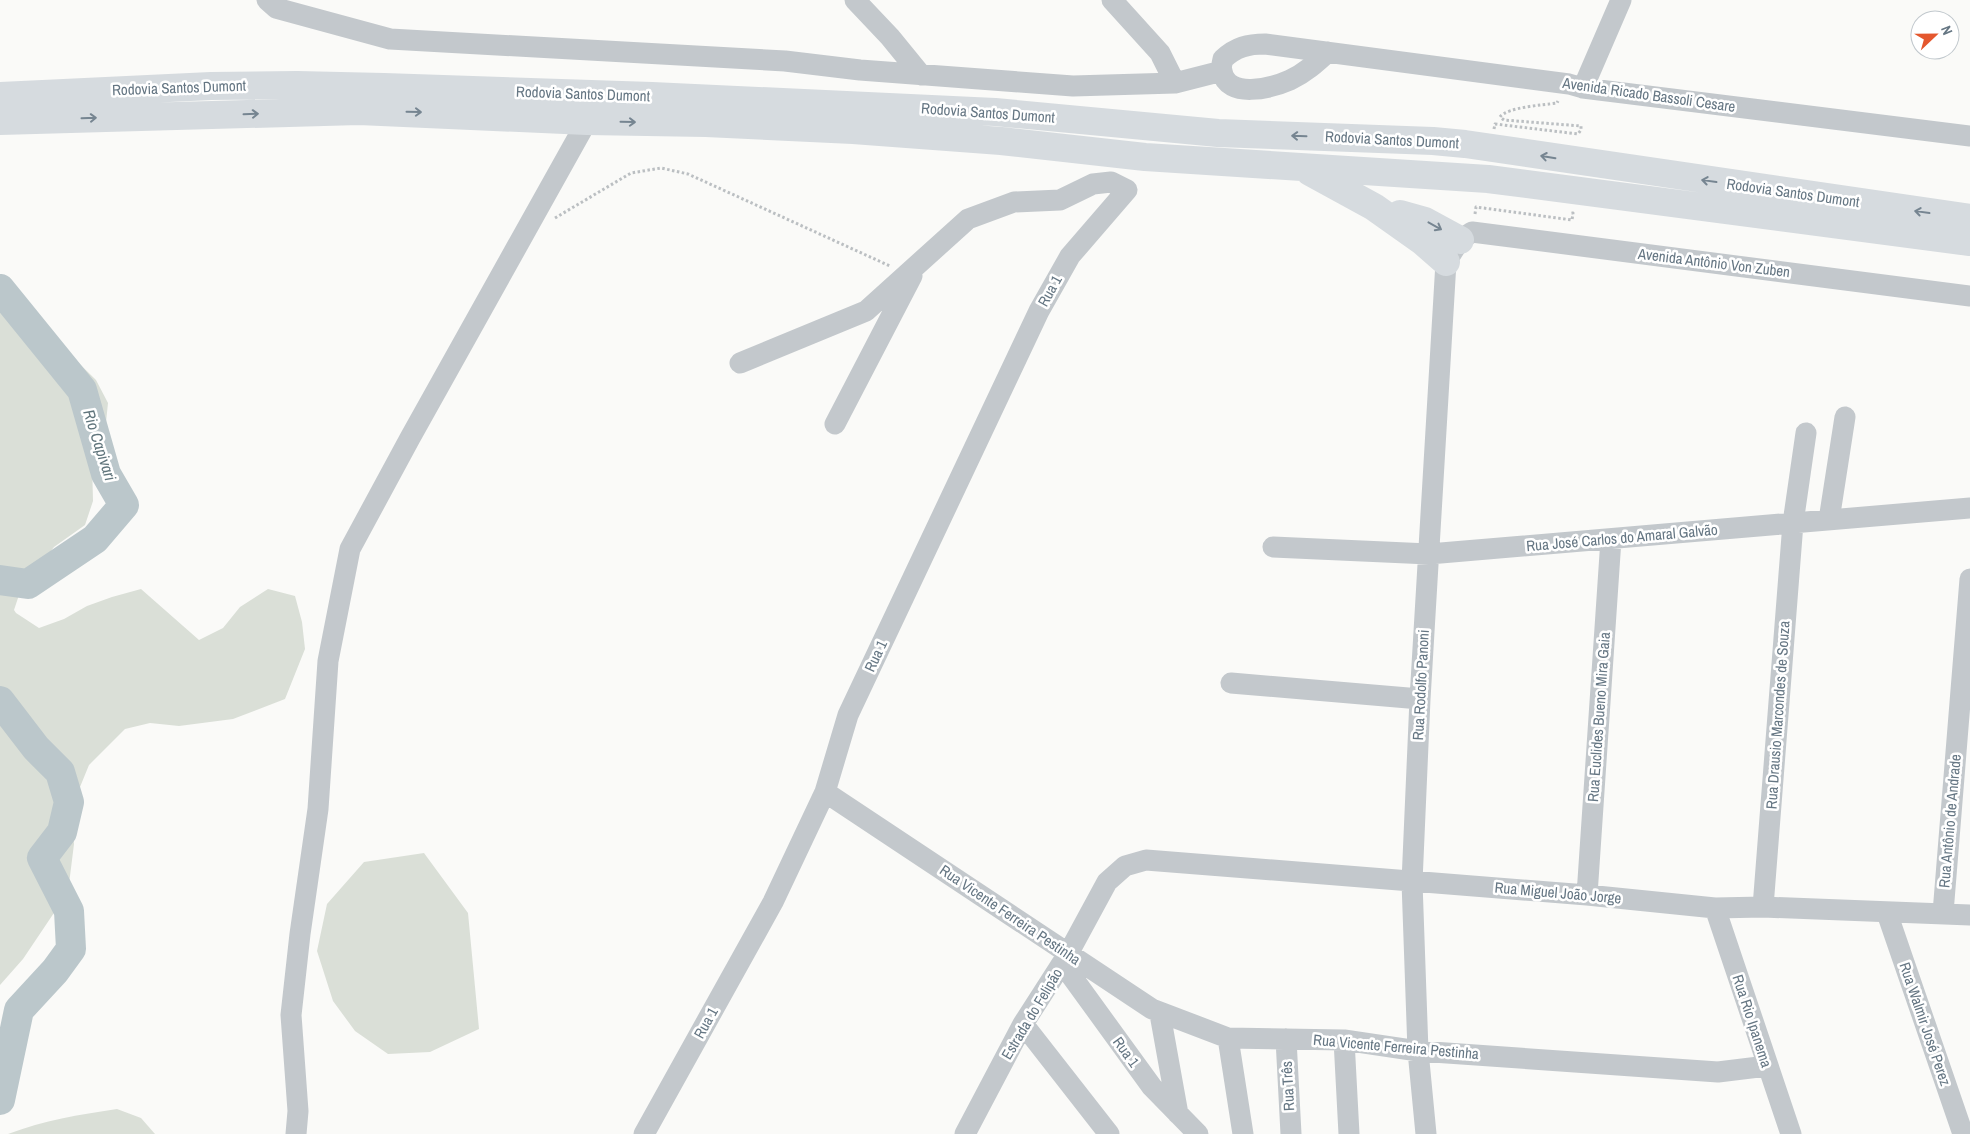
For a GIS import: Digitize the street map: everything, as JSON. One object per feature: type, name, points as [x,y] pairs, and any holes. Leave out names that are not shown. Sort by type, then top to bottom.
[{"type":"highway","name":"Rodovia Santos Dumont","points":[[0,120],[40,107],[211,86],[297,84],[662,97],[995,112],[1218,133],[1433,141],[1465,144],[1970,218]]},
{"type":"highway","name":"Rodovia Santos Dumont","points":[[0,96],[40,107],[426,112],[587,121],[706,123],[853,130],[1001,141],[1145,157],[1488,179],[1970,242]]},
{"type":"highway","points":[[1300,166],[1374,207],[1425,221],[1460,245]]},
{"type":"street","points":[[267,0],[276,8],[390,39],[785,61],[860,70],[1073,86],[1175,83],[1222,71],[1226,80],[1236,88],[1267,89],[1291,80],[1312,67],[1328,52]]},
{"type":"street","points":[[855,0],[921,74]]},
{"type":"street","points":[[1112,0],[1160,53],[1175,83]]},
{"type":"street","points":[[1576,86],[1620,0]]},
{"type":"street","name":"Avenida Ricado Bassoli Cesare","points":[[1222,71],[1222,59],[1231,52],[1247,44],[1265,44],[1970,136]]},
{"type":"street","points":[[296,1134],[298,1111],[291,1015],[300,934],[318,809],[328,661],[350,549],[587,121]]},
{"type":"street","name":"Rua 1","points":[[644,1134],[773,902],[824,792],[848,715],[1039,311],[1070,256],[1127,190],[1111,182],[1093,184],[1060,200],[1014,202],[968,219],[913,268]]},
{"type":"street","name":"Avenida Antônio Von Zuben","points":[[1460,245],[1970,296]]},
{"type":"street","name":"Rua Rodolfo Panoni","points":[[1426,1134],[1418,1051],[1412,882],[1428,554],[1460,245]]},
{"type":"street","points":[[740,363],[866,311],[913,268]]},
{"type":"street","points":[[835,424],[913,268]]},
{"type":"street","points":[[1828,520],[1845,417]]},
{"type":"street","name":"Rua Drausio Marcondes de Souza","points":[[1764,907],[1793,523],[1806,433]]},
{"type":"street","name":"Rua José Carlos do Amaral Galvão","points":[[1272,547],[1428,554],[1970,508]]},
{"type":"street","name":"Rua Euclides Bueno Mira Gaia","points":[[1587,895],[1611,539]]},
{"type":"street","name":"Rua Antônio de Andrade","points":[[1942,913],[1970,579]]},
{"type":"street","points":[[1230,683],[1420,699]]},
{"type":"street","name":"Rua Vicente Ferreira Pestinha","points":[[824,792],[1065,959],[1160,1014],[1228,1038],[1344,1040],[1418,1051],[1718,1072],[1767,1066]]},
{"type":"street","name":"Rua Miguel João Jorge","points":[[1146,860],[1587,895],[1715,908],[1764,907],[1970,915]]},
{"type":"street","name":"Estrada do Felipão","points":[[965,1134],[1023,1024],[1065,959],[1107,882],[1125,866],[1146,860]]},
{"type":"street","name":"Rua Rio Ipanema","points":[[1715,908],[1791,1134]]},
{"type":"street","name":"Rua Walmir José Perez","points":[[1887,913],[1963,1134]]},
{"type":"street","name":"Rua 1","points":[[1065,959],[1152,1087],[1198,1134]]},
{"type":"street","points":[[1160,1014],[1178,1114]]},
{"type":"street","points":[[1023,1024],[1108,1134]]},
{"type":"street","points":[[1228,1038],[1243,1134]]},
{"type":"street","name":"Rua Três","points":[[1286,1039],[1291,1134]]},
{"type":"street","points":[[1344,1040],[1350,1134]]},
{"type":"path","points":[[1495,124],[1578,134],[1581,130],[1580,126],[1504,120],[1500,117],[1510,110],[1557,103],[1576,86]]},
{"type":"path","points":[[522,238],[631,173],[661,168],[688,174],[913,268]]},
{"type":"path","points":[[1460,245],[1476,207],[1572,220],[1573,213],[1564,212]]},
{"type":"shaded area","points":[[0,286],[96,380],[108,403],[105,432],[92,462],[93,501],[85,525],[54,547],[21,589],[14,610],[16,613],[39,628],[64,619],[87,606],[141,589],[199,640],[223,628],[240,607],[268,589],[295,596],[302,622],[305,649],[285,699],[233,719],[179,726],[150,723],[125,729],[89,765],[71,809],[74,844],[68,892],[23,959],[0,985]]},
{"type":"shaded area","points":[[424,853],[468,913],[479,1029],[430,1052],[388,1054],[355,1031],[333,1001],[317,951],[327,904],[364,862]]},
{"type":"shaded area","points":[[117,1109],[141,1118],[155,1134],[8,1134],[48,1122]]},
{"type":"waterway","name":"Rio Capivari","points":[[0,289],[82,390],[106,474],[124,505],[95,539],[28,584],[0,580]]},
{"type":"waterway","name":"Rio Capivari","points":[[0,701],[36,748],[60,772],[69,802],[62,832],[42,858],[69,911],[71,949],[55,971],[19,1010],[0,1100]]}]
